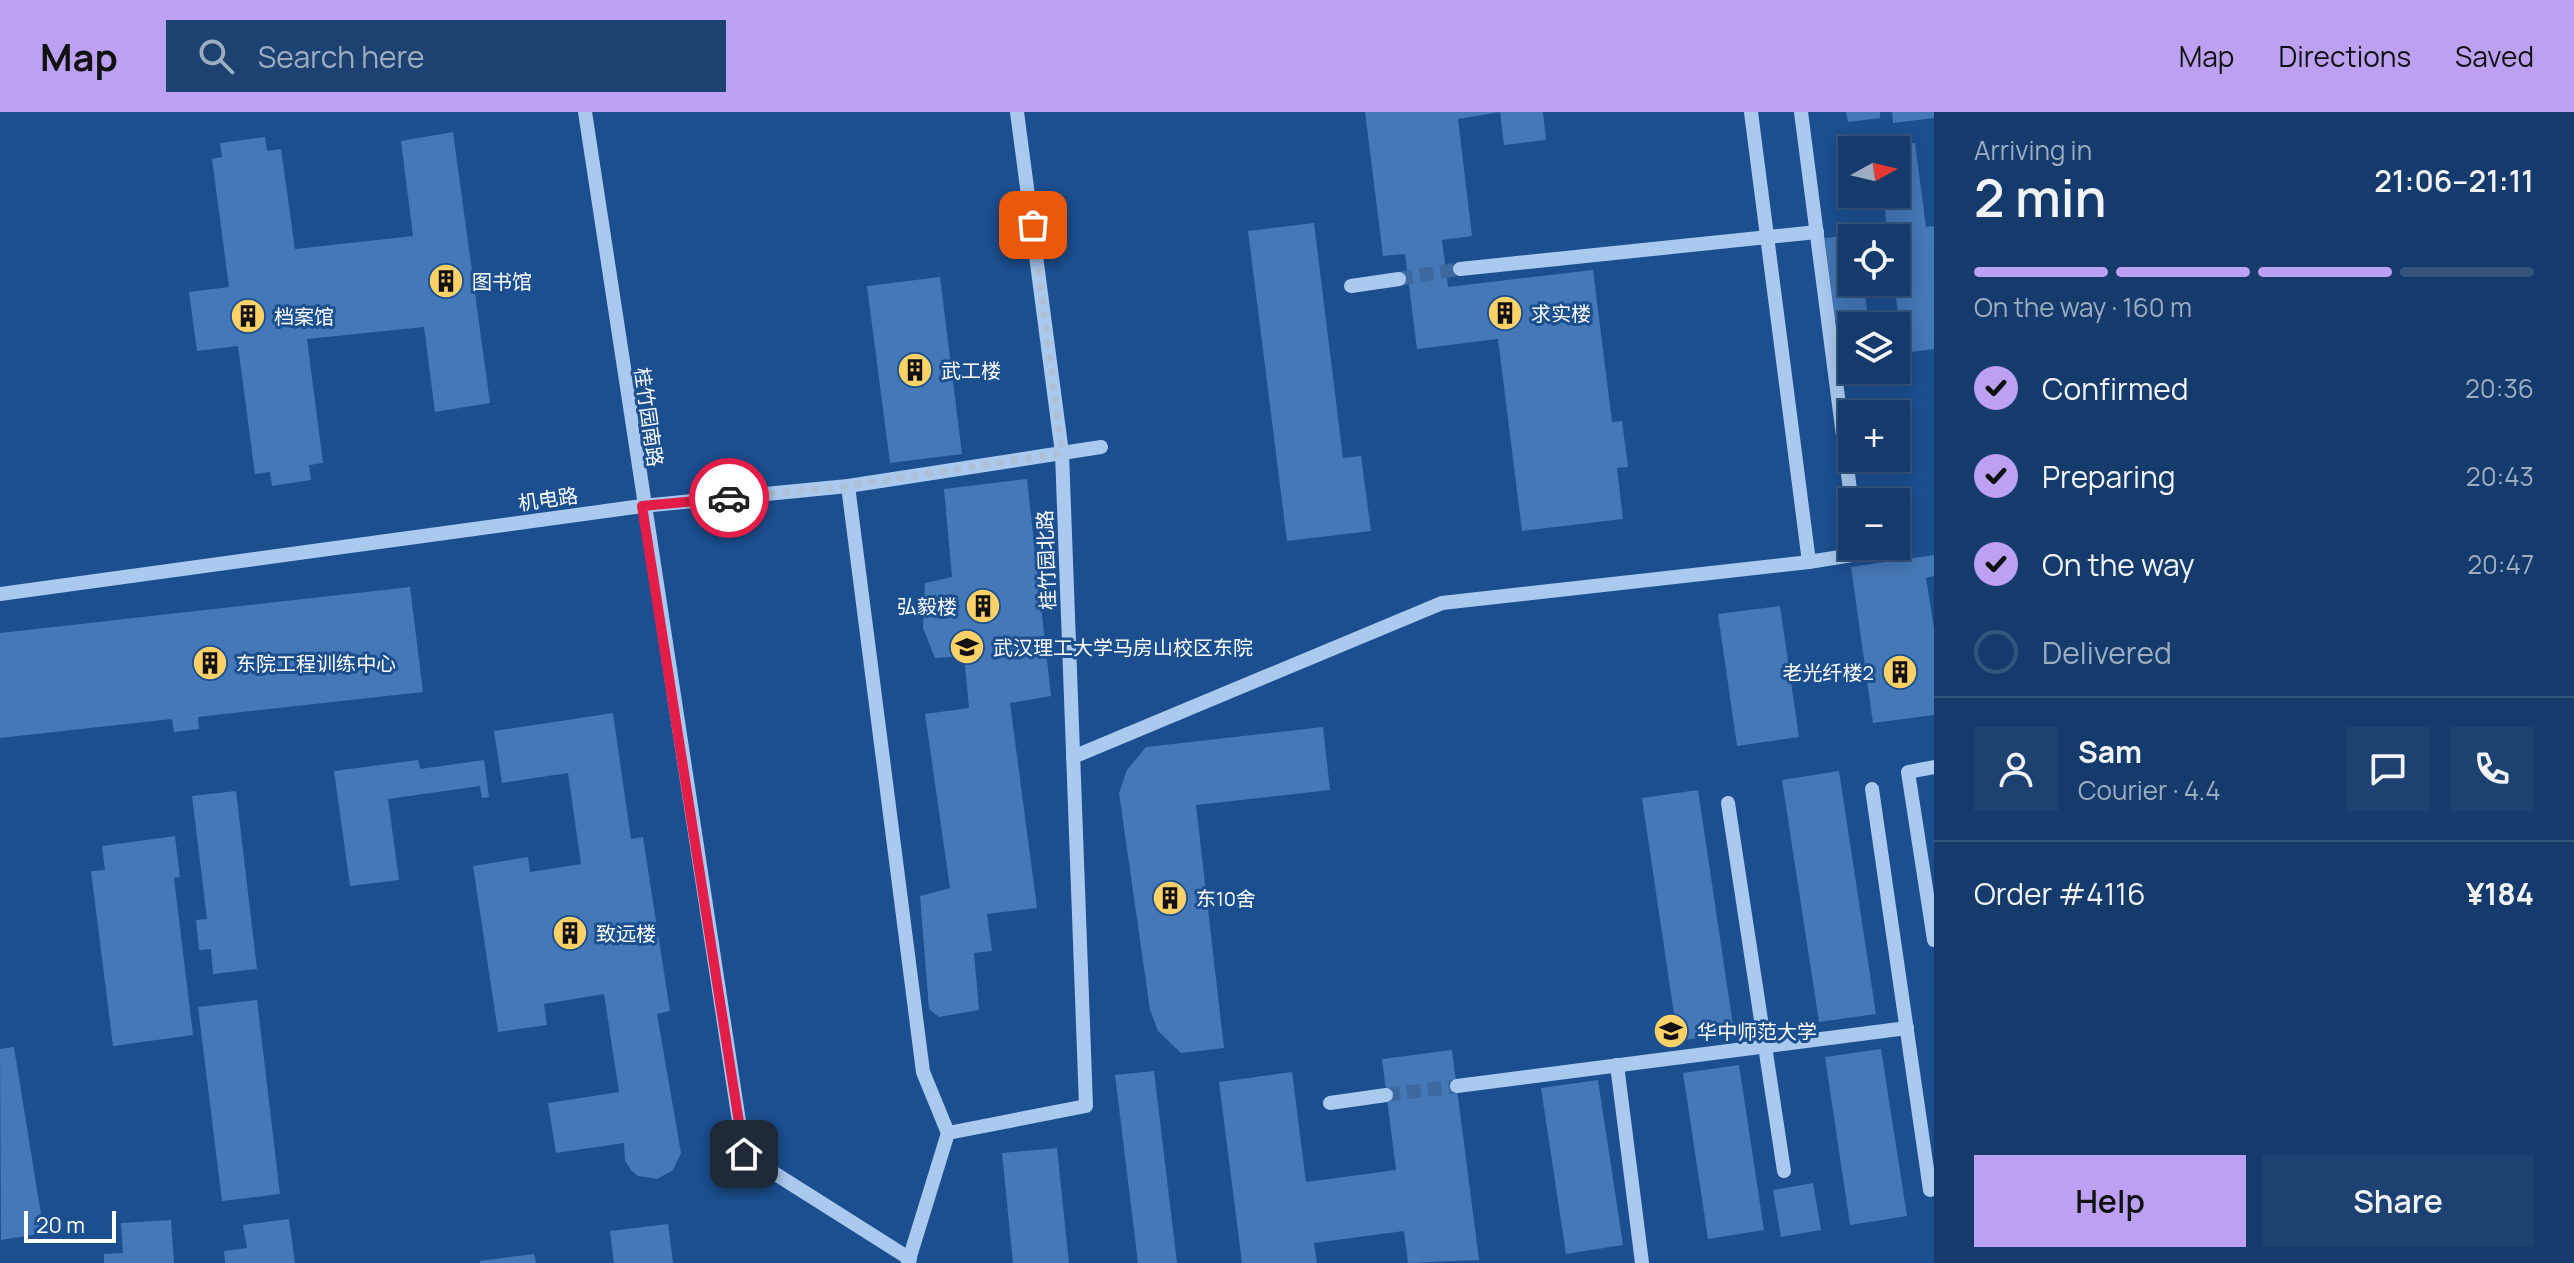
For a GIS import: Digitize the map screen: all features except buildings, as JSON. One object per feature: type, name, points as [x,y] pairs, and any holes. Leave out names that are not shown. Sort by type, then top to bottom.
[{"type":"street","name":"桂竹园南路","points":[[585,112],[642,506],[744,1154],[909,1261]]},
{"type":"street","name":"桂竹园北路","points":[[948,1133],[1086,1106],[1062,453],[1017,112]]},
{"type":"street","points":[[1751,112],[1809,562]]},
{"type":"street","points":[[1801,112],[1850,488]]},
{"type":"street","points":[[1460,269],[1817,232]]},
{"type":"street","points":[[1351,286],[1399,279]]},
{"type":"street","name":"机电路","points":[[0,594],[642,506],[848,486],[1101,447]]},
{"type":"street","points":[[848,486],[923,1072],[948,1133],[909,1261]]},
{"type":"street","points":[[1073,757],[1442,603],[1838,557]]},
{"type":"street","points":[[1934,767],[1908,772],[1934,940]]},
{"type":"street","points":[[1872,789],[1930,1190]]},
{"type":"street","points":[[1728,803],[1784,1171]]},
{"type":"street","points":[[1457,1086],[1907,1028]]},
{"type":"street","points":[[1617,1065],[1642,1263]]},
{"type":"street","points":[[1330,1103],[1386,1095]]},
{"type":"tunnel","points":[[1399,279],[1460,269]]},
{"type":"tunnel","points":[[1386,1095],[1457,1086]]},
{"type":"way so far","points":[[729,498],[848,486],[1062,453],[1033,225]]},
{"type":"place","name":"图书馆","points":[[446,281]]},
{"type":"place","name":"求实楼","points":[[1505,313]]},
{"type":"place","name":"档案馆","points":[[248,316]]},
{"type":"place","name":"武工楼","points":[[915,370]]},
{"type":"place","name":"弘毅楼","points":[[983,606]]},
{"type":"place","name":"武汉理工大学马房山校区东院","points":[[967,647]]},
{"type":"place","name":"东院工程训练中心","points":[[210,663]]},
{"type":"place","name":"老光纤楼2","points":[[1900,672]]},
{"type":"place","name":"东10舍","points":[[1170,898]]},
{"type":"place","name":"致远楼","points":[[570,933]]},
{"type":"place","name":"华中师范大学","points":[[1671,1031]]},
{"type":"route","points":[[729,498],[642,506],[744,1154]]}]
